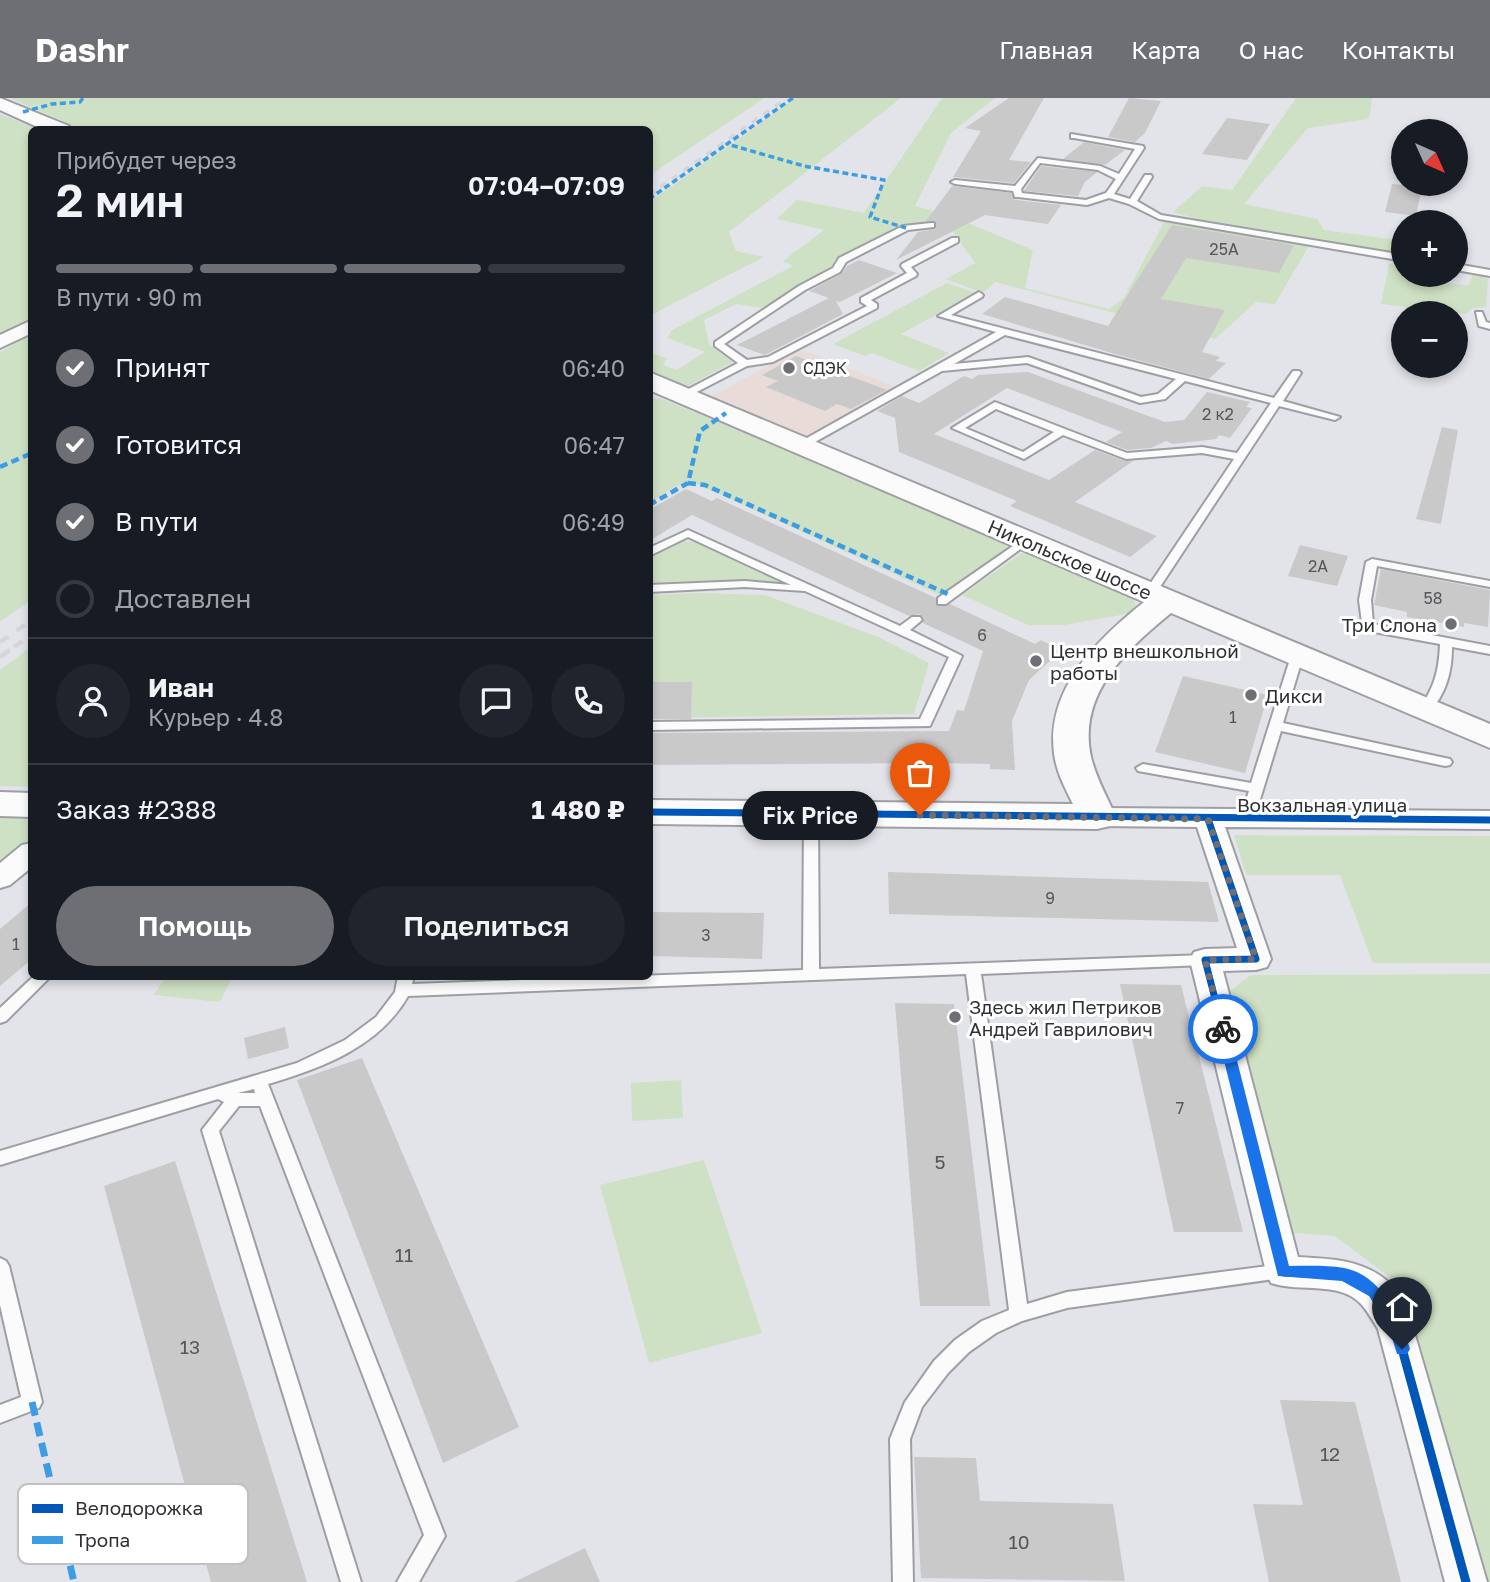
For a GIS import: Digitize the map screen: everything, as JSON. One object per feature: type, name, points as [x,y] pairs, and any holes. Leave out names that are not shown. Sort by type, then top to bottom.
[{"type":"main road","points":[[0,103],[53,126]]},
{"type":"main road","name":"Никольское шоссе","points":[[653,382],[1490,737]]},
{"type":"main road","points":[[1097,817],[1072,755],[1069,721],[1083,689],[1104,654],[1158,597]]},
{"type":"main road","points":[[0,804],[28,805]]},
{"type":"main road","name":"Вокзальная улица","points":[[653,812],[1097,817]]},
{"type":"street","points":[[0,342],[28,327]]},
{"type":"street","name":"Вокзальная улица","points":[[1097,817],[1490,820]]},
{"type":"street","points":[[1208,819],[1256,959],[1205,960],[1283,1272],[1345,1275],[1374,1292],[1395,1323],[1466,1582]]},
{"type":"street","points":[[0,878],[28,855]]},
{"type":"lane","points":[[1074,136],[1140,148],[1121,178],[1109,195],[1087,203],[1018,195],[1017,189],[1038,160],[1100,168],[1121,178]]},
{"type":"lane","points":[[1132,202],[1148,177]]},
{"type":"lane","points":[[955,182],[1017,189]]},
{"type":"lane","points":[[1109,195],[1132,202],[1159,216],[1391,256]]},
{"type":"lane","points":[[745,363],[718,344],[802,288],[837,270],[842,260],[906,229],[931,225]]},
{"type":"lane","points":[[684,395],[745,363],[770,360],[874,306],[864,300],[914,274],[905,266],[955,240]]},
{"type":"lane","points":[[1468,269],[1490,273]]},
{"type":"lane","points":[[979,295],[943,316],[1335,417]]},
{"type":"lane","points":[[1479,314],[1482,324],[1490,326]]},
{"type":"lane","points":[[802,445],[1002,332]]},
{"type":"lane","points":[[940,368],[1028,360],[1140,400],[1161,397],[1183,378]]},
{"type":"lane","points":[[1158,597],[1240,457],[1296,373]]},
{"type":"lane","points":[[1062,431],[1024,456],[957,428],[995,405],[1062,431],[1126,456],[1202,450],[1240,457]]},
{"type":"lane","points":[[653,551],[688,533],[956,656],[925,723],[653,726]]},
{"type":"lane","points":[[943,601],[1026,540]]},
{"type":"lane","points":[[1490,584],[1372,562],[1365,600],[1367,627],[1490,650]]},
{"type":"lane","points":[[653,589],[746,584],[813,590]]},
{"type":"lane","points":[[901,631],[916,620]]},
{"type":"lane","points":[[1424,710],[1442,687],[1446,642]]},
{"type":"lane","points":[[1247,819],[1297,656]]},
{"type":"lane","points":[[1276,726],[1445,762]]},
{"type":"lane","points":[[1143,768],[1256,788]]},
{"type":"lane","points":[[811,814],[811,975]]},
{"type":"lane","points":[[653,978],[1205,960]]},
{"type":"lane","points":[[973,969],[1019,1314]]},
{"type":"lane","points":[[0,1017],[40,980]]},
{"type":"lane","points":[[0,1158],[227,1096],[262,1090],[339,1052],[374,1030],[405,983],[557,980]]},
{"type":"lane","points":[[262,1090],[435,1536],[407,1582]]},
{"type":"lane","points":[[227,1096],[210,1130],[351,1582]]},
{"type":"lane","points":[[0,1266],[32,1402],[0,1414]]},
{"type":"lane","points":[[903,1582],[900,1439],[915,1402],[941,1367],[962,1346],[989,1327],[1019,1314],[1067,1300],[1283,1272]]},
{"type":"shaded area","points":[[800,349],[898,388],[805,438],[708,398]]},
{"type":"green space","points":[[10,98],[764,98],[653,173],[653,126],[74,126]]},
{"type":"green space","points":[[796,98],[901,98],[729,232],[736,251],[764,257],[653,314],[653,199]]},
{"type":"green space","points":[[942,98],[995,98],[951,133],[915,206],[951,216],[1033,250],[1025,288],[1109,309],[1124,298],[1165,220],[1310,244],[1275,304],[1256,302],[1215,339],[995,282],[983,293],[946,279],[975,263],[948,225],[957,220],[895,228],[835,259],[831,269],[763,308],[736,304],[704,320],[709,344],[733,362],[686,387],[653,372],[653,353],[667,358],[663,365],[677,370],[705,352],[667,338],[672,330],[793,266],[783,261],[824,230],[777,219],[797,200],[864,213]]},
{"type":"green space","points":[[1296,98],[1372,98],[1369,119],[1308,128],[1244,204],[1317,219],[1324,230],[1391,239],[1391,252],[1198,219],[1173,212],[1202,186],[1232,190]]},
{"type":"green space","points":[[0,114],[30,126],[28,321],[0,336]]},
{"type":"green space","points":[[1389,264],[1391,287],[1468,287],[1473,273],[1484,275],[1488,279],[1486,307],[1473,308],[1468,312],[1468,301],[1391,301],[1391,305],[1381,304]]},
{"type":"green space","points":[[947,283],[976,293],[901,334],[949,353],[919,371],[872,353],[865,356],[833,344]]},
{"type":"green space","points":[[28,336],[28,602],[0,622],[0,352]]},
{"type":"green space","points":[[660,398],[1005,542],[1007,548],[940,595],[691,481],[684,482],[653,500],[653,399]]},
{"type":"green space","points":[[683,541],[698,542],[784,582],[774,585],[653,587],[653,555]]},
{"type":"green space","points":[[1032,552],[1132,595],[1136,606],[1127,614],[1064,625],[1028,625],[962,595],[1022,553]]},
{"type":"green space","points":[[653,595],[765,595],[878,637],[929,663],[914,714],[653,718]]},
{"type":"green space","points":[[28,649],[28,787],[0,786],[0,670]]},
{"type":"green space","points":[[0,817],[28,819],[28,844],[0,867]]},
{"type":"green space","points":[[1234,835],[1490,836],[1490,963],[1373,963],[1340,875],[1246,875]]},
{"type":"green space","points":[[1490,974],[1490,1582],[1481,1582],[1397,1283],[1335,1236],[1294,1233],[1223,996],[1251,975]]},
{"type":"green space","points":[[163,980],[231,980],[220,1002],[154,995]]},
{"type":"green space","points":[[681,1080],[683,1118],[632,1121],[631,1083]]},
{"type":"green space","points":[[704,1160],[762,1333],[649,1363],[600,1185]]},
{"type":"building","points":[[1009,98],[1044,98],[1009,160],[1031,162],[1014,183],[953,177],[981,131],[965,128]]},
{"type":"building","points":[[1129,98],[1161,101],[1145,133],[1135,142],[1108,137]]},
{"type":"building","points":[[1227,118],[1270,124],[1247,160],[1202,154]]},
{"type":"building","points":[[1084,142],[1125,150],[1105,165],[1063,159]]},
{"type":"building","points":[[1041,166],[1097,172],[1085,182],[1078,196],[1024,191]]},
{"type":"building","points":[[952,186],[1011,193],[1015,200],[1061,205],[1048,224],[985,215],[896,260],[918,232],[936,229],[936,221],[926,221]]},
{"type":"building","points":[[1391,188],[1391,196],[1420,196],[1417,210],[1385,212]]},
{"type":"building","points":[[1172,225],[1294,245],[1279,273],[1186,258],[1161,299],[1225,310],[1202,352],[1220,357],[1216,361],[1226,363],[1209,379],[982,314],[1005,297],[1108,326]]},
{"type":"building","points":[[859,260],[897,273],[840,302],[836,301],[843,314],[765,355],[737,345],[829,298],[809,291],[841,274],[847,266]]},
{"type":"building","points":[[796,356],[887,390],[851,409],[837,404],[825,411],[766,387],[778,381],[762,375]]},
{"type":"building","points":[[1028,372],[1165,422],[1184,420],[1207,392],[1250,402],[1246,407],[1252,408],[1230,438],[1219,435],[1216,439],[1173,444],[1166,441],[1151,448],[1127,450],[1106,442],[1122,432],[1007,388],[934,434],[1049,480],[1095,450],[1125,461],[1133,461],[1075,502],[1157,536],[1130,557],[1010,506],[1017,501],[899,452],[895,418],[877,411],[902,396],[919,403],[964,376],[972,379],[978,375]]},
{"type":"building","points":[[1442,427],[1458,430],[1441,524],[1416,519]]},
{"type":"building","points":[[686,489],[712,501],[717,498],[936,598],[936,606],[950,604],[1035,644],[1041,640],[1061,651],[1029,680],[1012,721],[1015,770],[990,769],[990,764],[938,763],[653,765],[653,733],[949,731],[957,710],[964,711],[983,651],[923,623],[924,619],[920,614],[909,616],[692,515],[653,539],[653,508]]},
{"type":"building","points":[[1300,545],[1348,556],[1337,586],[1288,576]]},
{"type":"building","points":[[1381,569],[1490,590],[1488,627],[1464,623],[1464,627],[1407,617],[1407,612],[1374,605]]},
{"type":"building","points":[[1183,676],[1268,695],[1245,773],[1155,752]]},
{"type":"building","points":[[653,682],[692,682],[691,719],[653,719]]},
{"type":"building","points":[[888,872],[1208,882],[1219,922],[889,914]]},
{"type":"building","points":[[28,905],[28,962],[0,986],[0,929]]},
{"type":"building","points":[[653,912],[764,913],[762,959],[653,956]]},
{"type":"building","points":[[1120,984],[1181,985],[1243,1232],[1174,1232]]},
{"type":"building","points":[[895,1003],[954,1004],[990,1306],[920,1306]]},
{"type":"building","points":[[285,1027],[289,1048],[248,1059],[244,1038]]},
{"type":"building","points":[[362,1058],[519,1427],[443,1463],[297,1080]]},
{"type":"building","points":[[175,1161],[307,1582],[211,1582],[206,1564],[248,1564],[248,1484],[185,1484],[104,1186]]},
{"type":"building","points":[[1280,1400],[1355,1402],[1401,1582],[1269,1582],[1253,1504],[1303,1505]]},
{"type":"building","points":[[914,1457],[976,1458],[980,1501],[1113,1504],[1125,1581],[921,1578]]},
{"type":"building","points":[[585,1548],[600,1582],[514,1582]]},
{"type":"railway","points":[[653,192],[787,98]]},
{"type":"railway","points":[[0,642],[28,623]]},
{"type":"railway","points":[[17,645],[28,638]]},
{"type":"railway","points":[[0,657],[17,645]]},
{"type":"marked path","points":[[23,112],[52,104],[80,102],[83,98]]},
{"type":"marked path","points":[[793,98],[727,144],[804,166],[884,180],[870,217],[906,228]]},
{"type":"marked path","points":[[653,196],[727,144]]},
{"type":"marked path","points":[[653,503],[688,483],[700,431],[726,413]]},
{"type":"marked path","points":[[0,467],[28,455]]},
{"type":"marked path","points":[[688,483],[705,485],[950,595]]},
{"type":"marked path","points":[[32,1402],[51,1484]]},
{"type":"marked path","points":[[70,1564],[74,1582]]},
{"type":"cycle path","points":[[653,812],[1490,820]]},
{"type":"cycle path","points":[[1208,819],[1256,959],[1205,960],[1284,1272],[1345,1275],[1374,1292],[1395,1323],[1466,1582]]},
{"type":"way so far","points":[[920,815],[1208,819],[1256,959],[1205,960],[1223,1029]]},
{"type":"place","name":"СДЭК","points":[[789,368]]},
{"type":"place","name":"Три Слона","points":[[1451,624]]},
{"type":"place","name":"Центр внешкольной работы","points":[[1036,661]]},
{"type":"place","name":"Дикси","points":[[1251,695]]},
{"type":"place","name":"Fix Price","points":[[920,815]]},
{"type":"place","name":"Здесь жил Петриков Андрей Гаврилович","points":[[955,1017]]},
{"type":"route","points":[[1223,1029],[1283,1272],[1345,1275],[1374,1292],[1395,1323],[1402,1349]]}]
